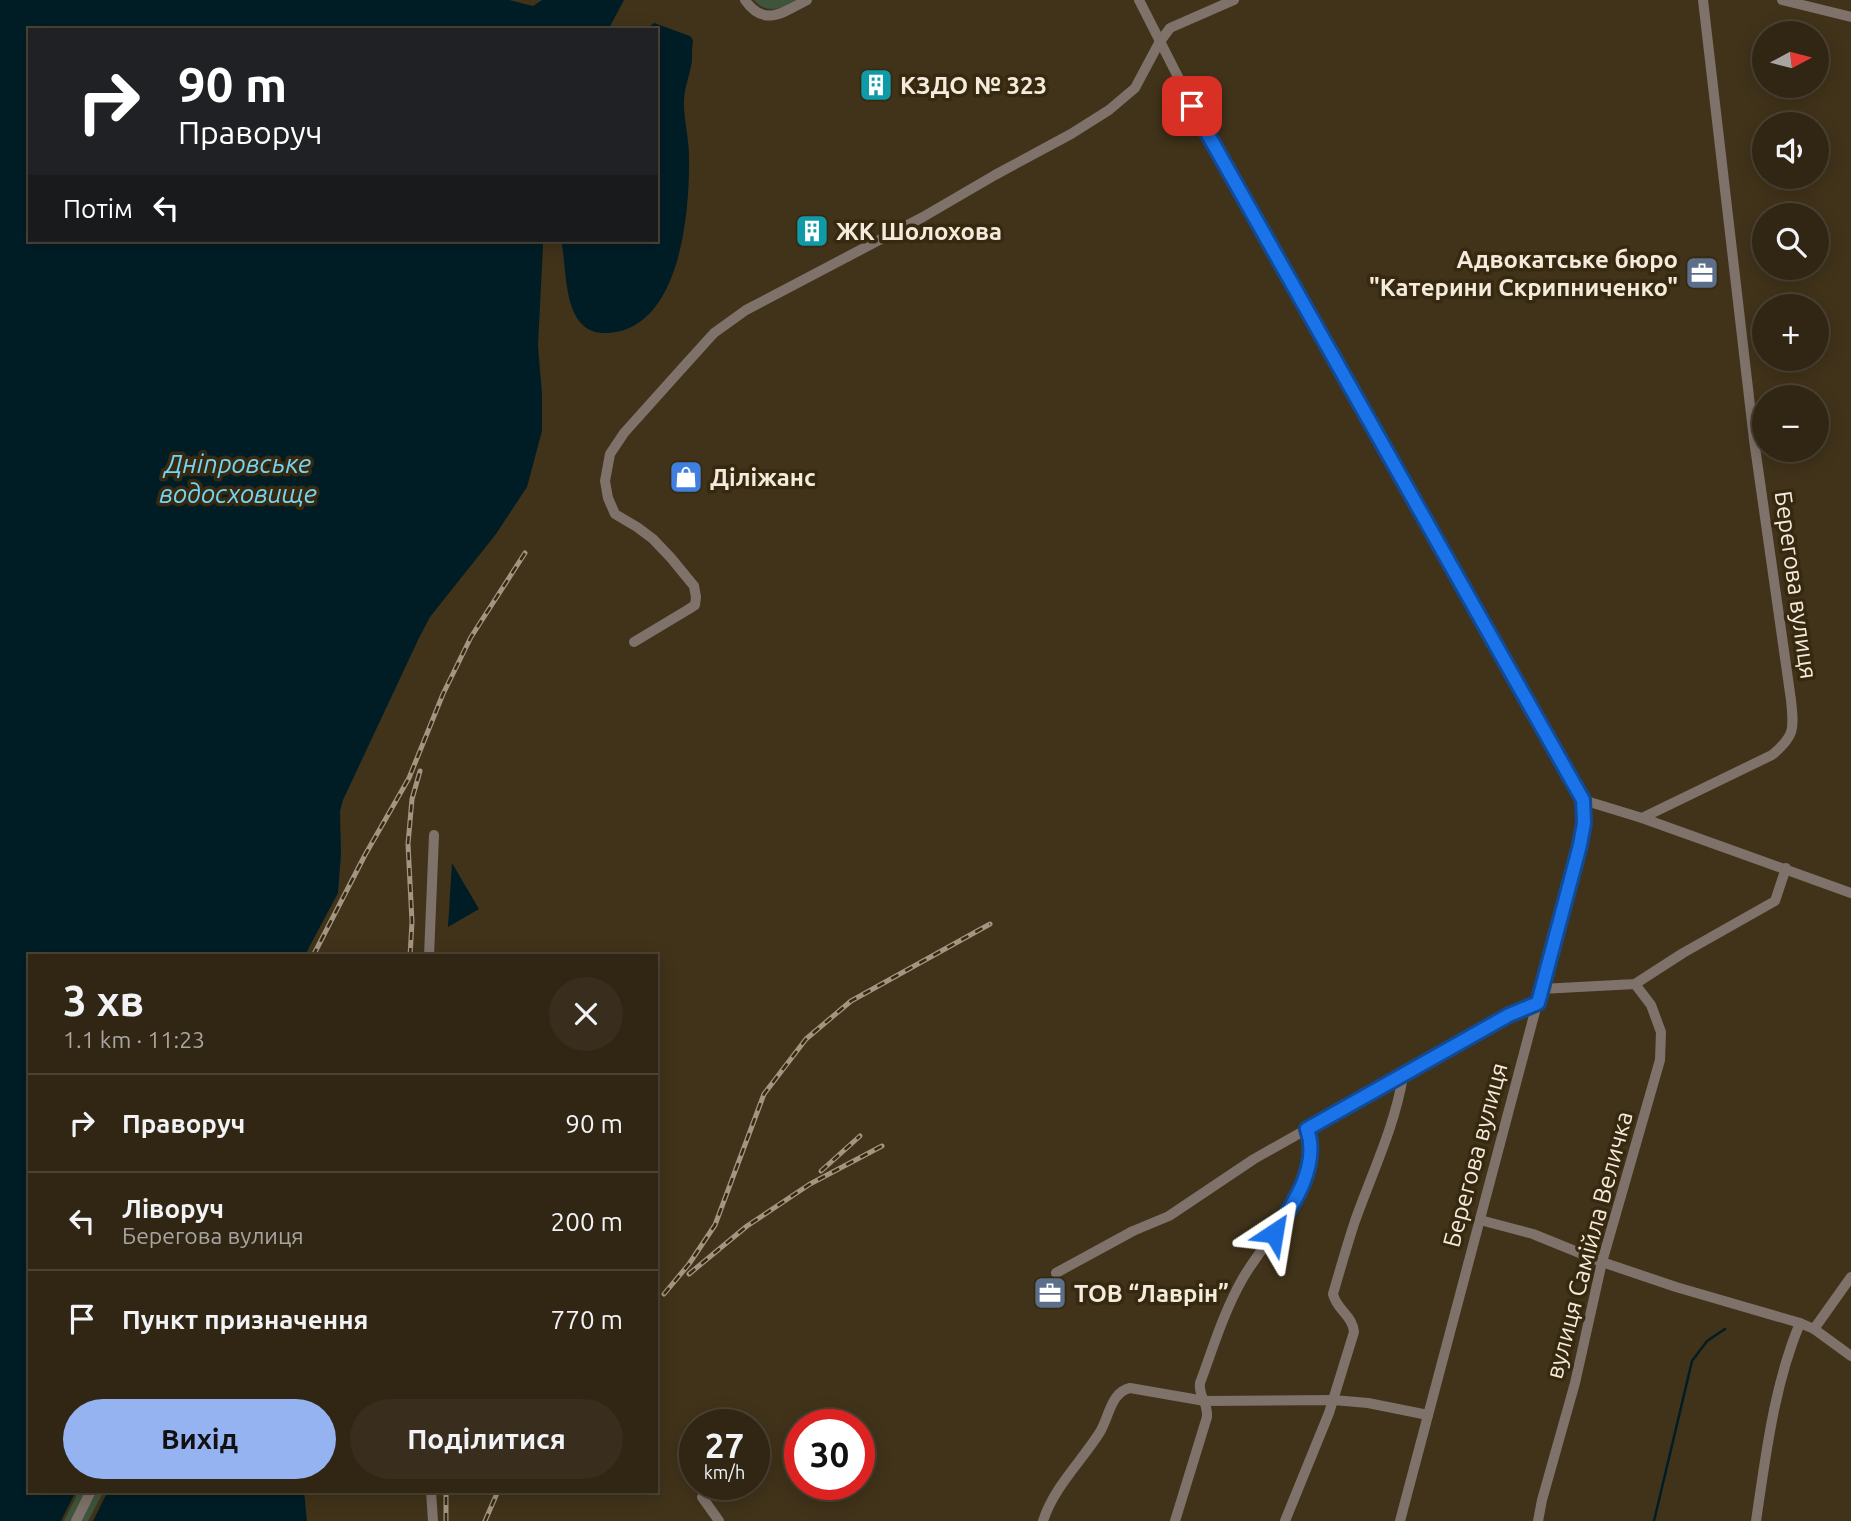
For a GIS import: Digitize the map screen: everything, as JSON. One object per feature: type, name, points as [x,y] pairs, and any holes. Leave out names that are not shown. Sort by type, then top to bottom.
[{"type":"street","points":[[745,0],[752,10],[768,16],[777,15],[807,0]]},
{"type":"street","points":[[1139,0],[1202,124],[1583,800],[1642,818],[1851,892]]},
{"type":"street","points":[[634,642],[695,605],[696,597],[694,586],[671,558],[645,533],[615,514],[604,481],[610,454],[624,433],[706,341],[746,310],[923,216],[1109,110],[1135,88],[1170,28],[1234,0]]},
{"type":"street","name":"Берегова вулиця","points":[[1642,818],[1772,755],[1786,743],[1793,727],[1754,440],[1703,0]]},
{"type":"street","points":[[1782,0],[1851,17]]},
{"type":"street","name":"Берегова вулиця","points":[[1401,1521],[1580,845],[1584,823],[1583,800]]},
{"type":"street","points":[[429,954],[434,835]]},
{"type":"street","points":[[1541,989],[1634,984],[1774,901],[1786,869]]},
{"type":"street","name":"вулиця Самійла Величка","points":[[1538,1521],[1575,1382],[1602,1262],[1660,1060],[1661,1032],[1651,1005],[1634,984]]},
{"type":"street","points":[[1056,1273],[1133,1231],[1169,1216],[1254,1159],[1509,1015],[1538,1003]]},
{"type":"street","points":[[1285,1521],[1333,1400],[1354,1327],[1333,1294],[1355,1221],[1383,1150],[1403,1076]]},
{"type":"street","points":[[1175,1521],[1207,1417],[1206,1401],[1200,1392],[1200,1383],[1229,1306],[1244,1277],[1289,1211],[1301,1188],[1309,1166],[1310,1138],[1307,1129]]},
{"type":"street","points":[[1480,1220],[1533,1234],[1602,1262],[1676,1287],[1800,1323],[1814,1329],[1851,1356]]},
{"type":"street","points":[[1814,1329],[1851,1277]]},
{"type":"street","points":[[1756,1521],[1766,1449],[1777,1397],[1788,1352],[1800,1323]]},
{"type":"street","points":[[1043,1521],[1049,1504],[1100,1432],[1115,1397],[1125,1389],[1206,1401],[1333,1400],[1368,1403],[1428,1415]]},
{"type":"street","points":[[76,1521],[90,1493]]},
{"type":"street","points":[[431,1493],[433,1521]]},
{"type":"street","points":[[704,1500],[719,1521]]},
{"type":"green space","points":[[754,0],[799,0],[770,9]]},
{"type":"green space","points":[[78,1493],[89,1493],[76,1521],[64,1521]]},
{"type":"green space","points":[[95,1493],[103,1493],[88,1521],[81,1521]]},
{"type":"water","name":"Дніпровське водосховище","points":[[0,0],[509,0],[533,6],[542,0],[624,0],[609,28],[28,28],[28,242],[542,242],[538,346],[542,431],[527,487],[496,534],[430,617],[343,800],[340,811],[338,893],[306,954],[28,954],[28,1493],[75,1493],[61,1521],[0,1521]]},
{"type":"water","points":[[654,23],[690,36],[693,40],[692,61],[684,97],[689,179],[683,235],[666,290],[652,311],[632,327],[608,333],[593,331],[582,324],[569,299],[561,242],[658,242],[658,28],[650,26]]},
{"type":"water","points":[[452,863],[479,909],[448,927]]},
{"type":"water","points":[[107,1493],[304,1493],[307,1521],[93,1521]]},
{"type":"waterway","points":[[1654,1521],[1692,1361],[1707,1341],[1725,1329]]},
{"type":"railway","points":[[314,954],[365,855],[409,778],[443,694],[471,637],[525,553]]},
{"type":"railway","points":[[410,954],[412,922],[408,844],[412,799],[420,771]]},
{"type":"railway","points":[[664,1294],[689,1264],[715,1225],[764,1094],[806,1039],[851,1001],[990,924]]},
{"type":"railway","points":[[821,1171],[860,1136]]},
{"type":"railway","points":[[689,1274],[747,1226],[810,1184],[882,1146]]},
{"type":"railway","points":[[446,1493],[446,1521]]},
{"type":"railway","points":[[485,1521],[497,1493]]},
{"type":"place","name":"КЗДО № 323","points":[[876,85]]},
{"type":"place","name":"ЖК Шолохова","points":[[812,231]]},
{"type":"place","name":"Адвокатське бюро \"Катерини Скрипниченко\"","points":[[1702,273]]},
{"type":"place","name":"Діліжанс","points":[[686,477]]},
{"type":"place","name":"ТОВ “Лаврін”","points":[[1050,1293]]},
{"type":"route","points":[[1192,106],[1583,800],[1584,823],[1580,845],[1538,1003],[1509,1015],[1307,1129],[1310,1138],[1309,1166],[1289,1211],[1274,1233]]}]
